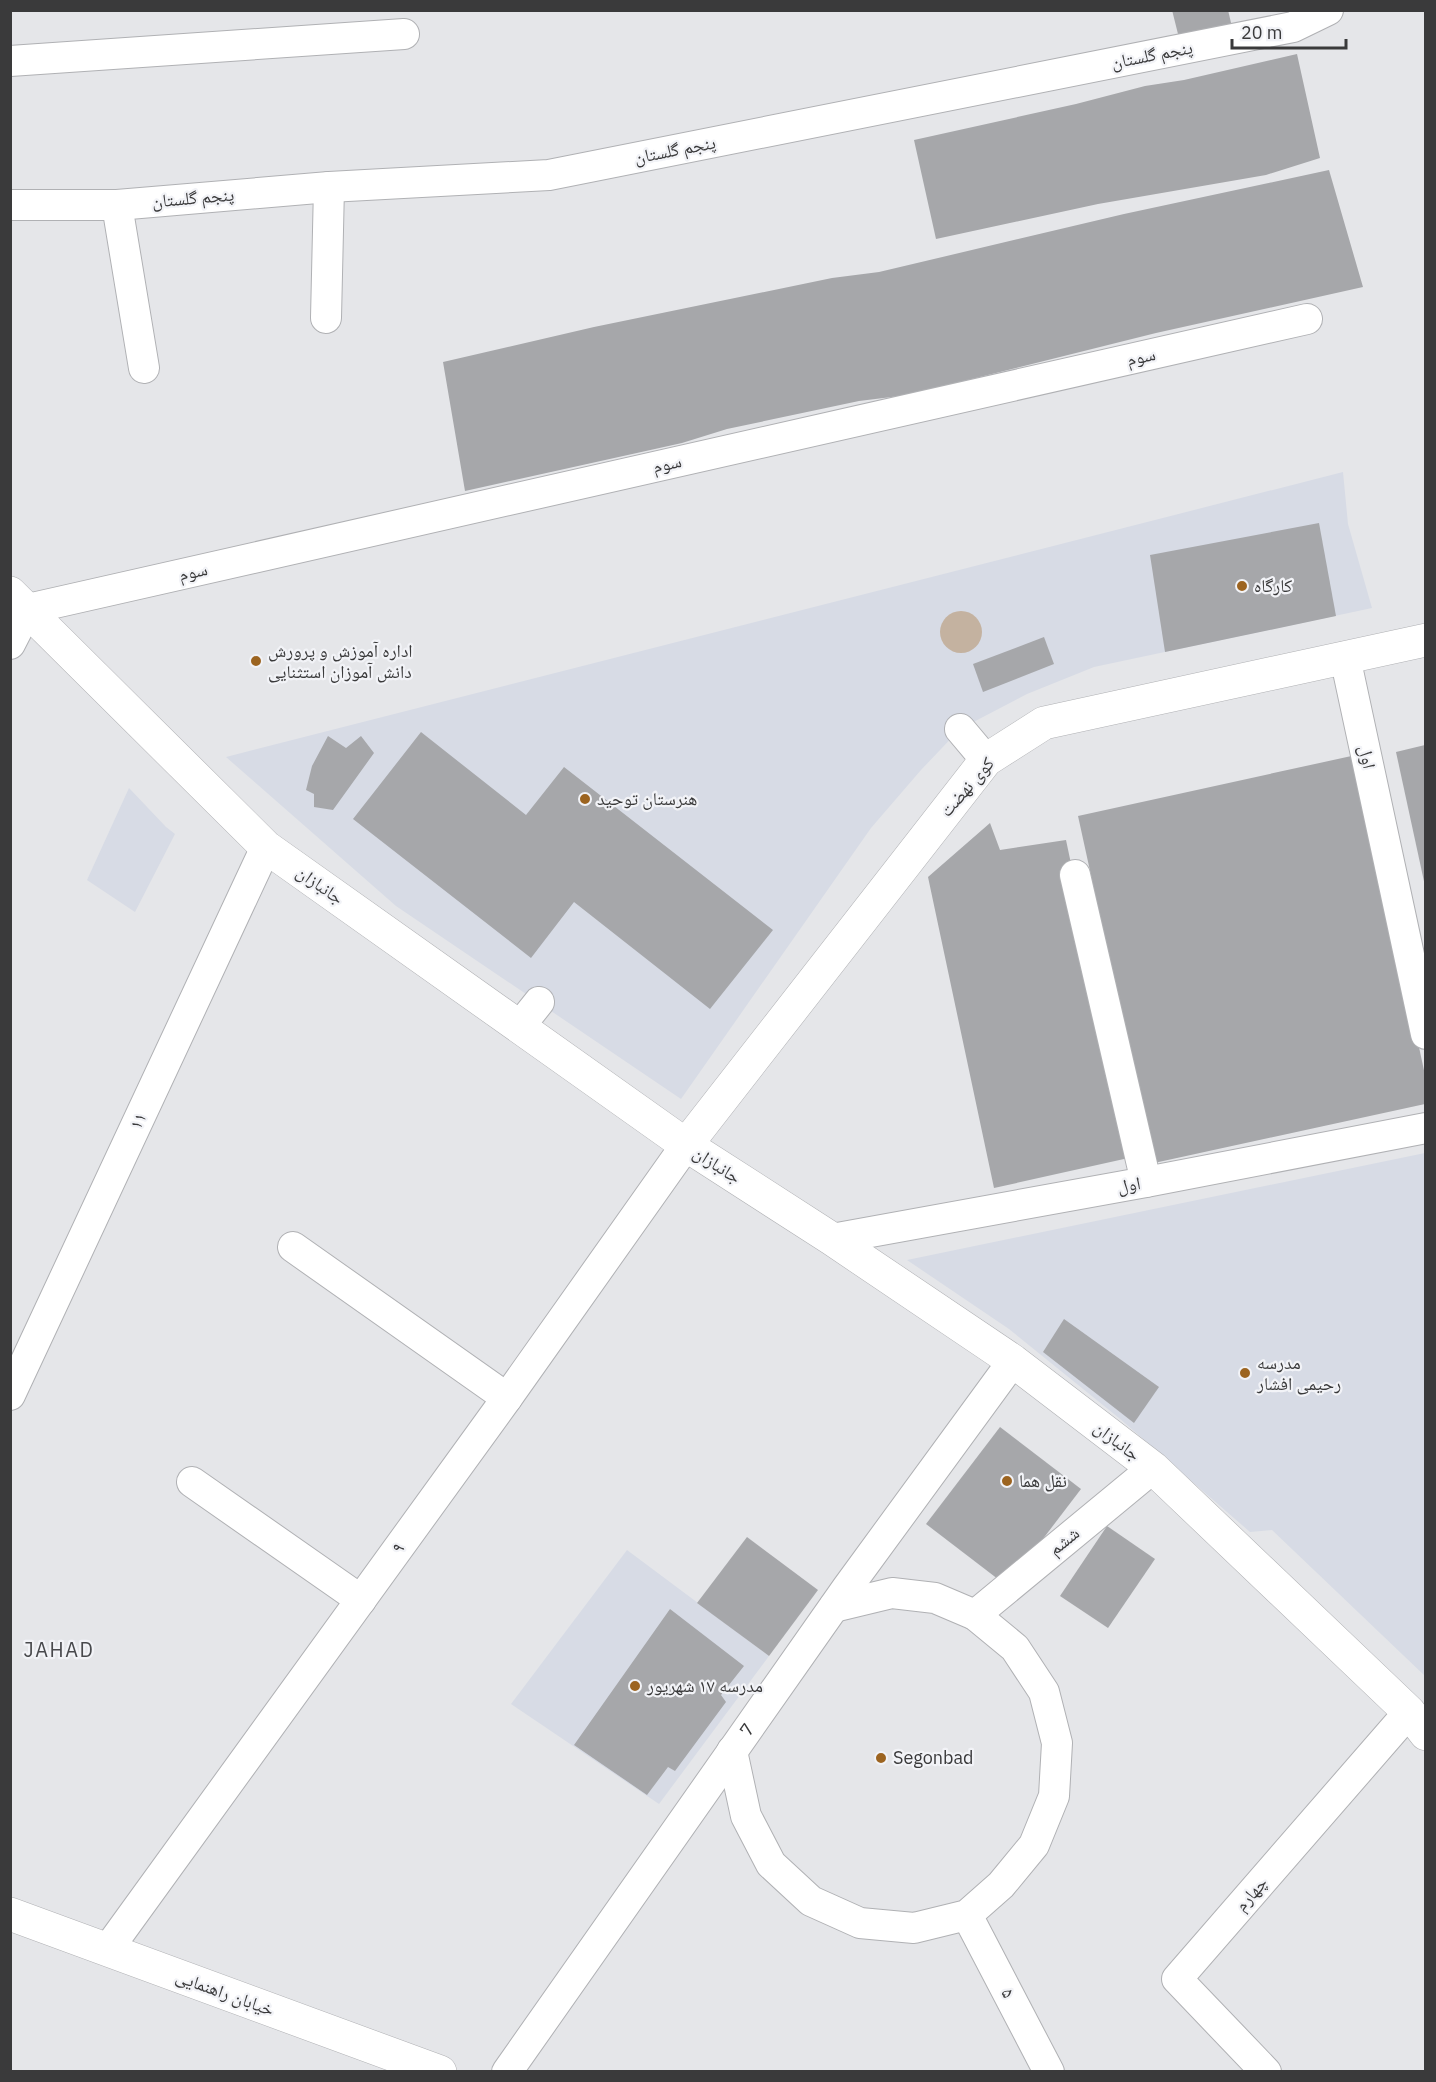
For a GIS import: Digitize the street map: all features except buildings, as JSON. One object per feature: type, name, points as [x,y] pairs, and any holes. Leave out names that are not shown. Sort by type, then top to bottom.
[{"type":"main road","name":"جانبازان","points":[[19,601],[266,847],[529,1014],[686,1145],[832,1239],[1013,1361],[1153,1468],[1417,1723]]},
{"type":"main road","name":"کوی نهضت","points":[[686,1145],[986,760],[1044,723],[1425,640]]},
{"type":"main road","name":"خیابان راهنمایی","points":[[10,1914],[440,2072]]},
{"type":"street","name":"پنجم گلستان","points":[[10,205],[117,205],[329,187],[549,175],[1293,27],[1328,10]]},
{"type":"street","points":[[10,61],[404,34]]},
{"type":"street","points":[[326,318],[329,187]]},
{"type":"street","points":[[117,205],[144,368]]},
{"type":"street","name":"سوم","points":[[19,601],[1307,319]]},
{"type":"street","points":[[10,644],[19,601]]},
{"type":"street","name":"اول","points":[[1345,657],[1425,1034]]},
{"type":"street","points":[[960,729],[986,760]]},
{"type":"street","name":"۱۱","points":[[10,1395],[266,847]]},
{"type":"street","points":[[1075,875],[1146,1182]]},
{"type":"street","name":"اول","points":[[832,1239],[1425,1128]]},
{"type":"street","name":"۹","points":[[108,1949],[507,1398],[686,1145]]},
{"type":"street","points":[[293,1247],[507,1398]]},
{"type":"street","name":"7","points":[[507,2072],[834,1607],[1013,1361]]},
{"type":"street","name":"ششم","points":[[975,1615],[1153,1468]]},
{"type":"street","points":[[192,1482],[361,1600]]},
{"type":"street","points":[[732,1751],[746,1816],[771,1864],[811,1900],[860,1923],[914,1928],[967,1916],[1000,1885],[1034,1845],[1054,1796],[1057,1743],[1044,1692],[1015,1648],[975,1615],[935,1598],[892,1593],[834,1607]]},
{"type":"street","name":"چهارم","points":[[1266,2072],[1177,1979],[1417,1723]]},
{"type":"street","name":"۵","points":[[967,1916],[1049,2072]]},
{"type":"shaded area","name":"هنرستان توحید","points":[[1343,472],[1348,524],[1372,608],[1094,667],[1027,694],[960,729],[871,828],[681,1099],[396,906],[226,757]]},
{"type":"shaded area","points":[[961,611],[976,617],[982,632],[976,647],[961,653],[946,647],[940,632],[946,617]]},
{"type":"shaded area","points":[[129,788],[175,834],[135,912],[87,880]]},
{"type":"shaded area","name":"مدرسه رحیمی افشار","points":[[1425,1153],[1425,1676],[1272,1530],[1250,1532],[1119,1418],[1009,1329],[907,1260]]},
{"type":"shaded area","name":"مدرسه ۱۷ شهریور","points":[[627,1550],[769,1656],[659,1804],[511,1704]]},
{"type":"place","name":"کارگاه","points":[[1242,586]]},
{"type":"place","name":"اداره آموزش و پرورش دانش آموزان استثنایی","points":[[256,661]]},
{"type":"place","name":"هنرستان توحید","points":[[585,799]]},
{"type":"place","name":"مدرسه رحیمی افشار","points":[[1245,1373]]},
{"type":"place","name":"نقل هما","points":[[1007,1481]]},
{"type":"place","name":"مدرسه ۱۷ شهریور","points":[[635,1686]]},
{"type":"place","name":"Segonbad","points":[[881,1758]]},
{"type":"district","name":"JAHAD","points":[[59,1650]]}]
